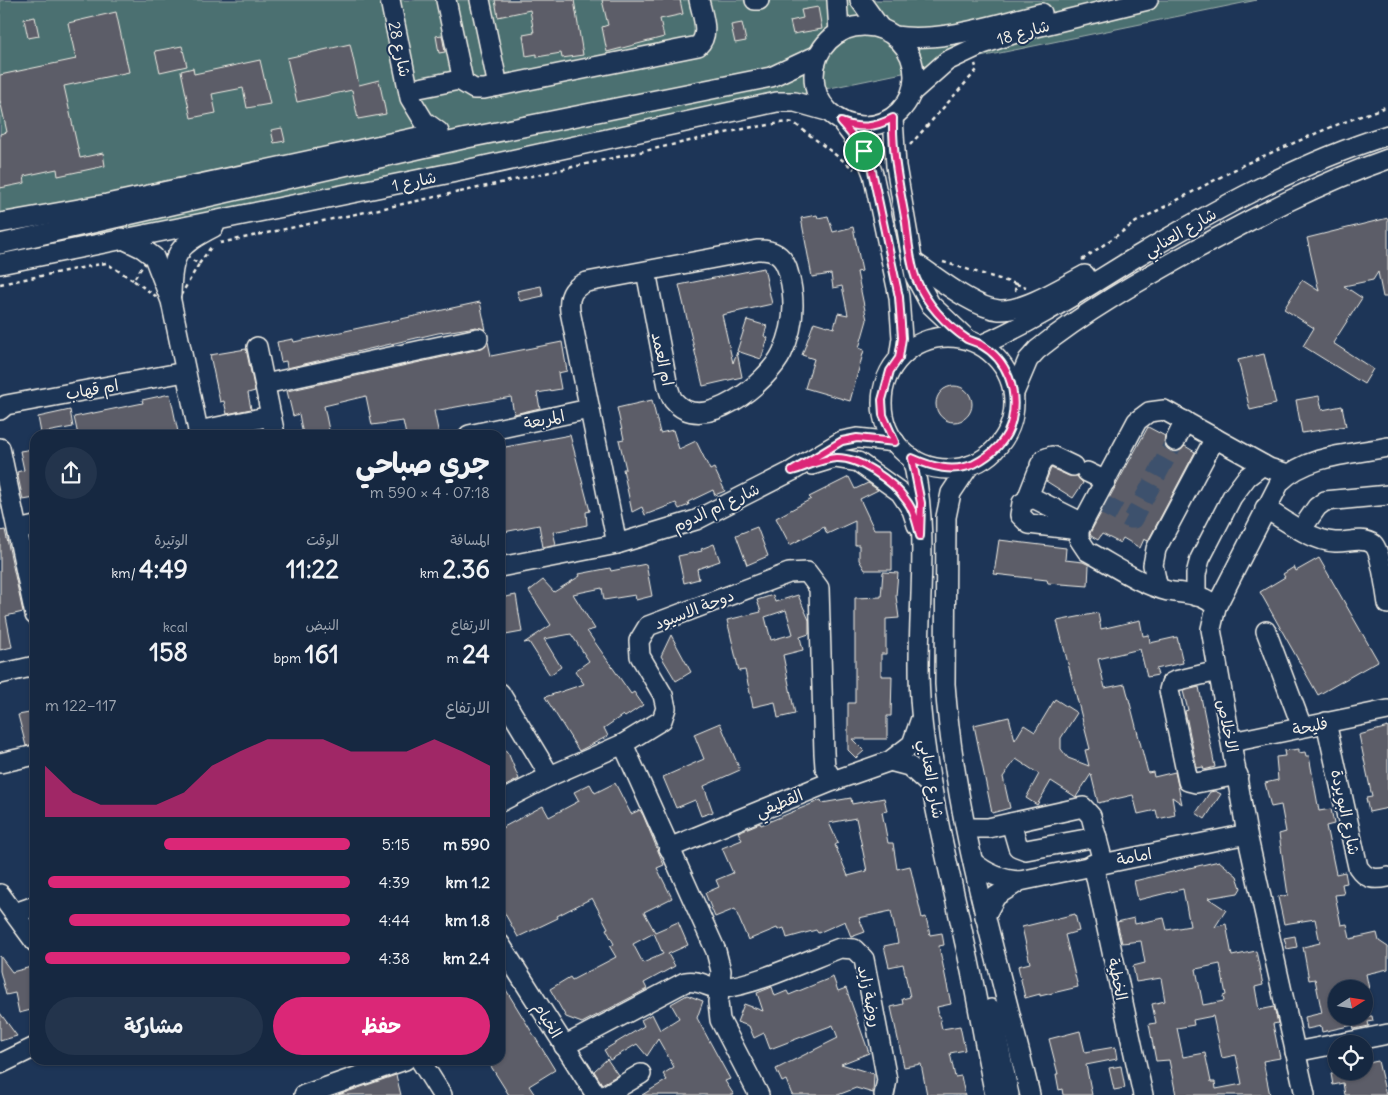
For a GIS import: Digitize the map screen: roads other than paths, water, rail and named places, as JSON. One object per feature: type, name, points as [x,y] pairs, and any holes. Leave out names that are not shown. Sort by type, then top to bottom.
[{"type":"street","name":"شارع 28","points":[[390,0],[409,94],[408,120],[399,140]]},
{"type":"street","points":[[446,0],[463,81]]},
{"type":"street","points":[[480,0],[498,86]]},
{"type":"street","points":[[409,94],[456,80],[463,81],[474,90],[698,46],[704,41],[706,34],[699,0]]},
{"type":"street","points":[[837,0],[838,33]]},
{"type":"street","points":[[834,116],[854,126],[867,127],[880,124],[893,118],[904,107],[912,92],[914,77],[912,61],[905,47],[887,32],[860,0]]},
{"type":"street","name":"شارع 18","points":[[887,32],[910,38],[942,36],[1096,0]]},
{"type":"street","name":"شارع 18","points":[[912,92],[948,61],[983,44],[1028,29],[1148,0]]},
{"type":"street","points":[[887,32],[859,26],[838,33],[830,39],[818,56],[814,70],[814,85],[819,99],[864,151],[874,174],[899,297],[902,338],[899,358]]},
{"type":"street","name":"شارع 1","points":[[0,244],[467,138],[771,77],[818,56]]},
{"type":"street","name":"شارع 28","points":[[409,94],[424,121],[439,132]]},
{"type":"street","name":"شارع 1","points":[[0,223],[107,204],[399,140],[620,97],[654,99]]},
{"type":"street","name":"شارع 1","points":[[0,264],[121,238],[231,218],[777,102],[795,102],[834,116]]},
{"type":"street","points":[[893,118],[894,151],[912,261],[921,291],[930,304],[974,342],[993,354],[1003,365],[1010,378],[1014,393],[1013,416],[1005,438],[989,454],[969,466],[950,469],[930,467],[912,458],[895,442],[883,415],[882,400],[887,378],[899,358],[916,345],[938,337],[974,342]]},
{"type":"street","name":"شارع العنابي","points":[[974,342],[1024,325],[1138,256],[1256,190],[1338,153],[1388,135]]},
{"type":"street","name":"شارع العنابي","points":[[1014,393],[1028,360],[1037,350],[1143,279],[1274,207],[1322,185],[1388,159]]},
{"type":"street","points":[[171,301],[172,272],[179,252],[193,238],[231,218]]},
{"type":"street","points":[[121,238],[142,248],[154,257],[171,301],[198,430]]},
{"type":"street","name":"ام العمد","points":[[617,544],[568,301],[571,292],[578,285],[587,282],[757,250],[767,250],[776,253],[784,260],[788,269],[793,290],[794,312],[782,354],[769,373],[754,388],[732,403],[699,413],[685,410],[674,401],[668,387],[646,271]]},
{"type":"street","points":[[912,261],[981,304],[1000,310],[1014,308],[1100,268],[1138,256]]},
{"type":"street","points":[[265,384],[478,338]]},
{"type":"street","points":[[257,347],[274,430]]},
{"type":"street","name":"ام قهاب","points":[[0,410],[6,404],[185,372]]},
{"type":"street","name":"المربعة","points":[[492,430],[589,409]]},
{"type":"street","points":[[1216,607],[1207,599],[1158,588],[1146,583],[1087,551],[1081,544],[1081,526],[1099,503],[1106,481],[1137,421],[1143,415],[1157,410],[1164,410],[1263,465],[1288,474]]},
{"type":"street","points":[[212,430],[271,416]]},
{"type":"street","points":[[1175,441],[1185,421]]},
{"type":"street","name":"شارع ام الدوم","points":[[505,566],[617,544],[696,520],[792,471],[842,441],[857,438],[895,442]]},
{"type":"street","points":[[1158,588],[1153,565],[1156,549],[1215,438]]},
{"type":"street","name":"الاخلاص","points":[[1305,1095],[1247,834],[1211,629],[1216,607],[1265,508],[1280,482],[1293,470],[1313,462],[1388,447]]},
{"type":"street","points":[[0,448],[26,528],[30,567]]},
{"type":"street","points":[[1081,526],[1029,524],[1024,521],[1020,509],[1022,503],[1027,499],[1044,459],[1052,456],[1106,481]]},
{"type":"street","points":[[792,471],[828,459],[843,458],[858,462],[900,492],[907,500],[920,536]]},
{"type":"street","name":"شارع العنابي","points":[[912,458],[921,503],[918,683],[921,715],[931,786],[998,1094]]},
{"type":"street","points":[[1196,596],[1196,574],[1200,559],[1241,483],[1263,465]]},
{"type":"street","name":"شارع العنابي","points":[[969,466],[951,493],[947,505],[945,684],[956,784],[984,916],[1030,1095]]},
{"type":"street","points":[[1301,530],[1317,507],[1325,501],[1388,495]]},
{"type":"street","points":[[1027,499],[1039,499],[1081,526]]},
{"type":"street","points":[[1265,508],[1301,530],[1334,542],[1356,540],[1366,541],[1374,545],[1378,554],[1388,604]]},
{"type":"street","name":"دوحة الاسيود","points":[[505,799],[550,776],[623,744],[662,720],[666,708],[658,686],[640,656],[638,641],[648,626],[789,573],[807,572],[819,588],[824,753],[826,767],[833,781]]},
{"type":"street","points":[[1266,632],[1302,727]]},
{"type":"street","points":[[0,674],[30,667]]},
{"type":"street","points":[[1218,671],[1175,681],[1171,683],[1168,690],[1188,781],[1196,783],[1238,775]]},
{"type":"street","points":[[505,701],[550,776]]},
{"type":"street","name":"فليحة","points":[[1232,742],[1388,710]]},
{"type":"street","name":"القطيفي","points":[[669,848],[833,781],[890,761],[912,744],[921,715]]},
{"type":"street","name":"شارع البويردة","points":[[1326,722],[1358,867],[1364,876],[1375,879],[1388,876]]},
{"type":"street","points":[[623,744],[716,951],[721,971],[718,1002],[720,1020],[759,1095]]},
{"type":"street","points":[[0,763],[30,756]]},
{"type":"street","points":[[890,761],[909,766],[931,786]]},
{"type":"street","points":[[966,828],[1013,832],[1079,807],[1087,809],[1094,826],[1031,851],[1022,849],[1013,832]]},
{"type":"street","name":"الخطية","points":[[1094,826],[1098,863],[1143,1095]]},
{"type":"street","name":"امامة","points":[[984,916],[996,896],[1020,881],[1098,863],[1247,834]]},
{"type":"street","name":"امامة","points":[[973,862],[995,876],[1020,881]]},
{"type":"street","points":[[0,894],[30,935]]},
{"type":"street","points":[[15,913],[30,908]]},
{"type":"street","name":"روضة زايد","points":[[720,989],[751,981],[840,948],[854,949],[864,959],[887,1080],[884,1095]]},
{"type":"street","name":"الخيام","points":[[505,952],[596,1095]]},
{"type":"street","points":[[564,1046],[685,982],[694,980],[720,989]]},
{"type":"street","points":[[1373,1037],[1388,1034]]},
{"type":"street","points":[[1295,1052],[1328,1046]]},
{"type":"street","points":[[0,1064],[30,1049]]},
{"type":"street","points":[[304,1095],[391,1065]]},
{"type":"street","points":[[423,1065],[442,1095]]},
{"type":"street","points":[[606,1095],[641,1074]]},
{"type":"tunnel","points":[[1102,504],[1133,519],[1175,441]]}]
